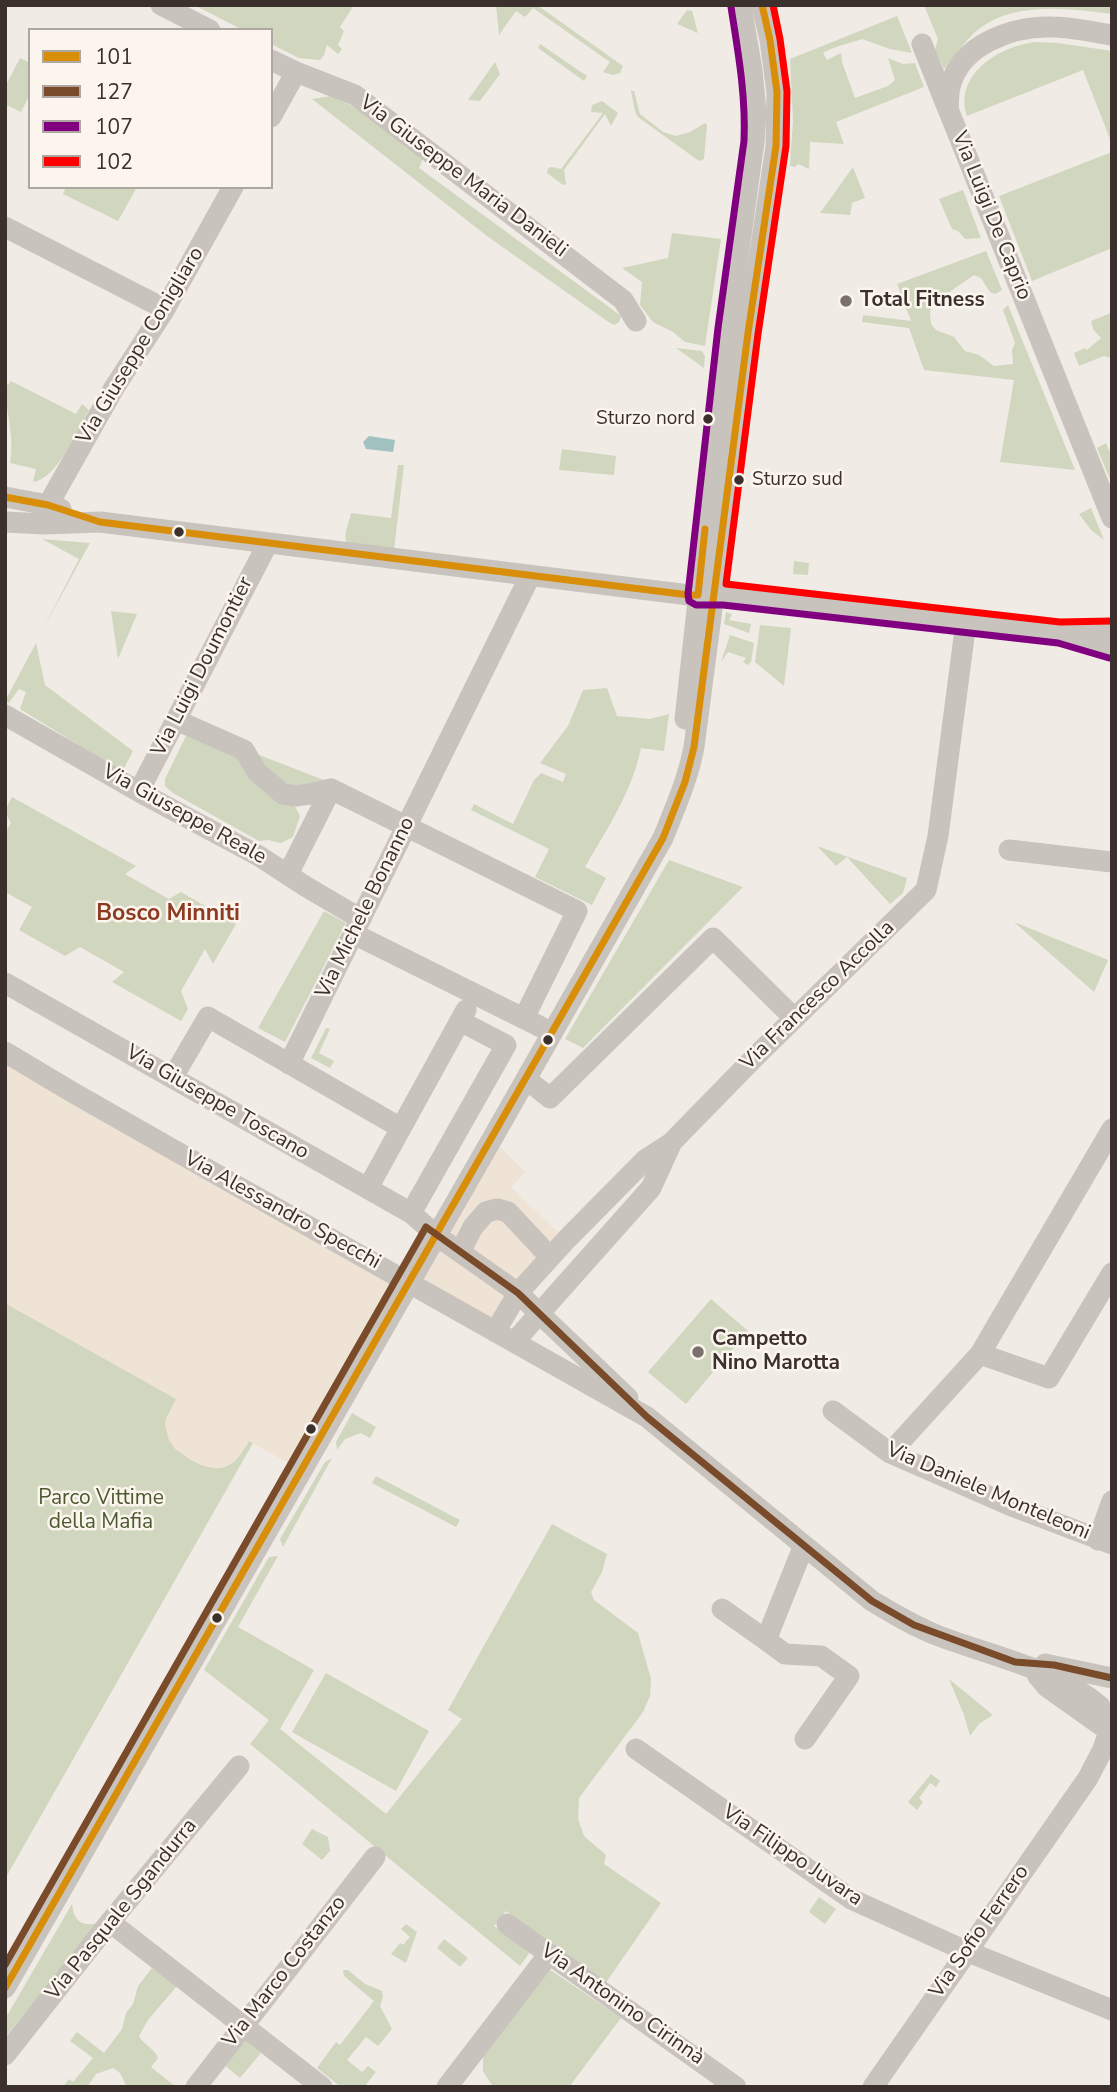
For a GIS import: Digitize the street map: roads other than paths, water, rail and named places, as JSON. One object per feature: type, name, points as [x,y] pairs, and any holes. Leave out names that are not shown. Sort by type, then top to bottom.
[{"type":"street","points":[[161,5],[206,28]]},
{"type":"street","points":[[425,1225],[526,1079],[663,838],[690,767],[694,747],[728,329],[754,142],[756,111],[741,5]]},
{"type":"street","points":[[425,1225],[533,1022],[651,833],[667,797],[682,744],[776,145],[777,92],[762,5]]},
{"type":"street","name":"Via Luigi De Caprio","points":[[1112,35],[1055,26],[1013,31],[995,38],[975,50],[960,65],[950,85],[948,109],[1112,519]]},
{"type":"street","points":[[922,44],[948,109]]},
{"type":"street","name":"Via Giuseppe Maria Danieli","points":[[273,61],[355,95],[623,300],[636,321]]},
{"type":"street","points":[[273,113],[296,72]]},
{"type":"street","name":"Via Giuseppe Conigliaro","points":[[47,514],[114,388],[165,309],[232,189]]},
{"type":"street","points":[[5,227],[165,309]]},
{"type":"street","points":[[7,496],[47,514],[530,576],[1060,633],[1112,631]]},
{"type":"street","points":[[5,522],[47,514]]},
{"type":"street","name":"Via Luigi Doumontier","points":[[139,791],[268,543]]},
{"type":"street","name":"Via Michele Bonanno","points":[[289,1064],[530,576]]},
{"type":"street","name":"Via Francesco Accolla","points":[[514,1342],[651,1188],[672,1142],[794,1018],[926,890],[939,836],[966,622]]},
{"type":"street","points":[[1060,633],[1112,648]]},
{"type":"street","name":"Via Giuseppe Reale","points":[[5,715],[259,856],[288,874],[357,926],[475,994],[533,1022]]},
{"type":"street","points":[[176,720],[244,750],[257,772],[283,794],[296,796],[331,789],[577,911],[533,1022]]},
{"type":"street","points":[[288,874],[331,789]]},
{"type":"street","points":[[1009,850],[1112,862]]},
{"type":"street","points":[[526,1079],[550,1098],[713,937],[794,1018]]},
{"type":"street","name":"Via Giuseppe Toscano","points":[[5,983],[368,1188],[425,1225],[540,1312],[647,1417]]},
{"type":"street","points":[[368,1188],[475,994]]},
{"type":"street","points":[[173,1077],[208,1017],[401,1128]]},
{"type":"street","points":[[5,1988],[403,1280],[506,1045],[460,1021]]},
{"type":"street","name":"Via Alessandro Specchi","points":[[5,1052],[647,1417],[872,1601],[914,1625],[1023,1665],[1054,1665],[1112,1680]]},
{"type":"street","points":[[890,1453],[980,1354],[1103,1162],[1112,1129]]},
{"type":"street","points":[[495,1332],[518,1293],[550,1257],[646,1159],[672,1142]]},
{"type":"street","points":[[460,1252],[473,1227],[486,1212],[497,1209],[508,1212],[550,1257]]},
{"type":"street","points":[[980,1354],[1049,1378],[1112,1273]]},
{"type":"street","points":[[5,1965],[403,1280]]},
{"type":"street","name":"Via Daniele Monteleoni","points":[[833,1411],[890,1453],[1009,1505],[1105,1542]]},
{"type":"street","points":[[1105,1542],[1112,1501]]},
{"type":"street","points":[[766,1640],[804,1545]]},
{"type":"street","points":[[722,1609],[785,1654],[821,1656],[849,1676],[805,1739]]},
{"type":"street","points":[[1023,1665],[1046,1687],[1107,1717]]},
{"type":"street","points":[[1088,1778],[1103,1749],[1107,1717],[1100,1693],[1112,1680]]},
{"type":"street","name":"Via Filippo Juvara","points":[[636,1749],[851,1899],[967,1951],[1112,2010]]},
{"type":"street","points":[[1088,1778],[1112,1755]]},
{"type":"street","name":"Via Pasquale Sgandurra","points":[[5,2055],[239,1766]]},
{"type":"street","name":"Via Sofio Ferrero","points":[[873,2087],[1088,1778]]},
{"type":"street","name":"Via Marco Costanzo","points":[[196,2087],[375,1857]]},
{"type":"street","points":[[110,1922],[322,2087]]},
{"type":"street","name":"Via Antonino Cirinnà","points":[[508,1924],[736,2087]]},
{"type":"street","points":[[447,2087],[549,1954]]},
{"type":"water","points":[[369,436],[395,440],[393,452],[366,449],[363,442]]},
{"type":"place","name":"Total Fitness","points":[[846,301]]},
{"type":"place","name":"Sturzo nord","points":[[708,419]]},
{"type":"place","name":"Sturzo sud","points":[[739,480]]},
{"type":"place","name":"Campetto Nino Marotta","points":[[698,1352]]},
{"type":"district","name":"Bosco Minniti","points":[[168,914]]},
{"type":"park label","name":"Parco Vittime della Mafia","points":[[101,1511]]}]
